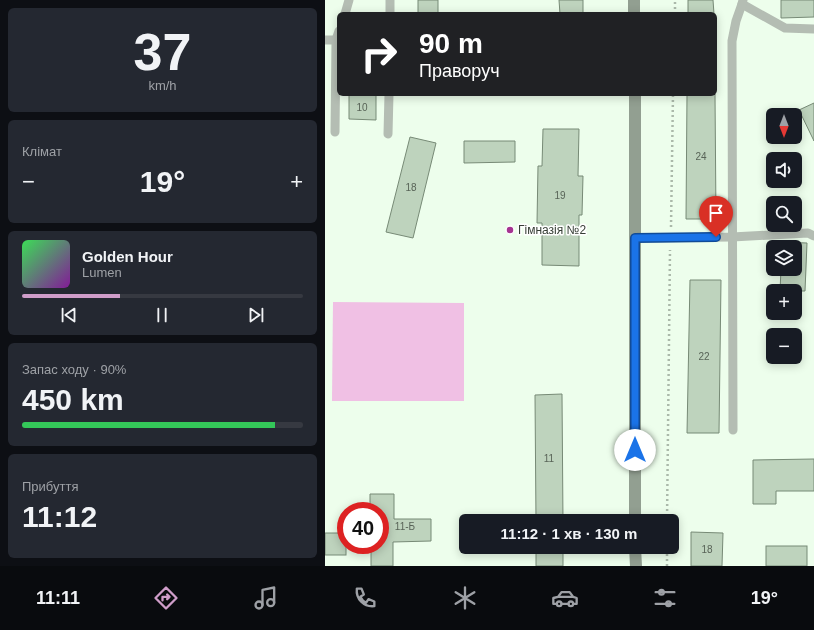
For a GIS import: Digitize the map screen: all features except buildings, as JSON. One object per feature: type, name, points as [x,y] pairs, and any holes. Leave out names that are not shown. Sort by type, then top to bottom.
[{"type":"street","points":[[634,0],[634,12]]},
{"type":"street","points":[[635,96],[635,514]]},
{"type":"street","points":[[635,554],[635,566]]},
{"type":"lane","points":[[346,12],[349,0]]},
{"type":"lane","points":[[390,0],[390,12]]},
{"type":"lane","points":[[733,430],[733,41],[736,21],[742,2],[785,28],[814,29]]},
{"type":"lane","points":[[325,40],[337,36]]},
{"type":"lane","points":[[335,132],[337,68]]},
{"type":"lane","points":[[388,134],[389,96]]},
{"type":"lane","points":[[635,238],[732,237],[808,233],[814,236]]},
{"type":"path","points":[[675,0],[675,12]]},
{"type":"path","points":[[667,514],[673,96]]},
{"type":"path","points":[[667,554],[667,566]]},
{"type":"shaded area","points":[[333,302],[464,303],[464,401],[332,401]]},
{"type":"place","name":"Гімназія №2","points":[[510,230]]},
{"type":"route","points":[[635,450],[635,238],[716,237]]}]
